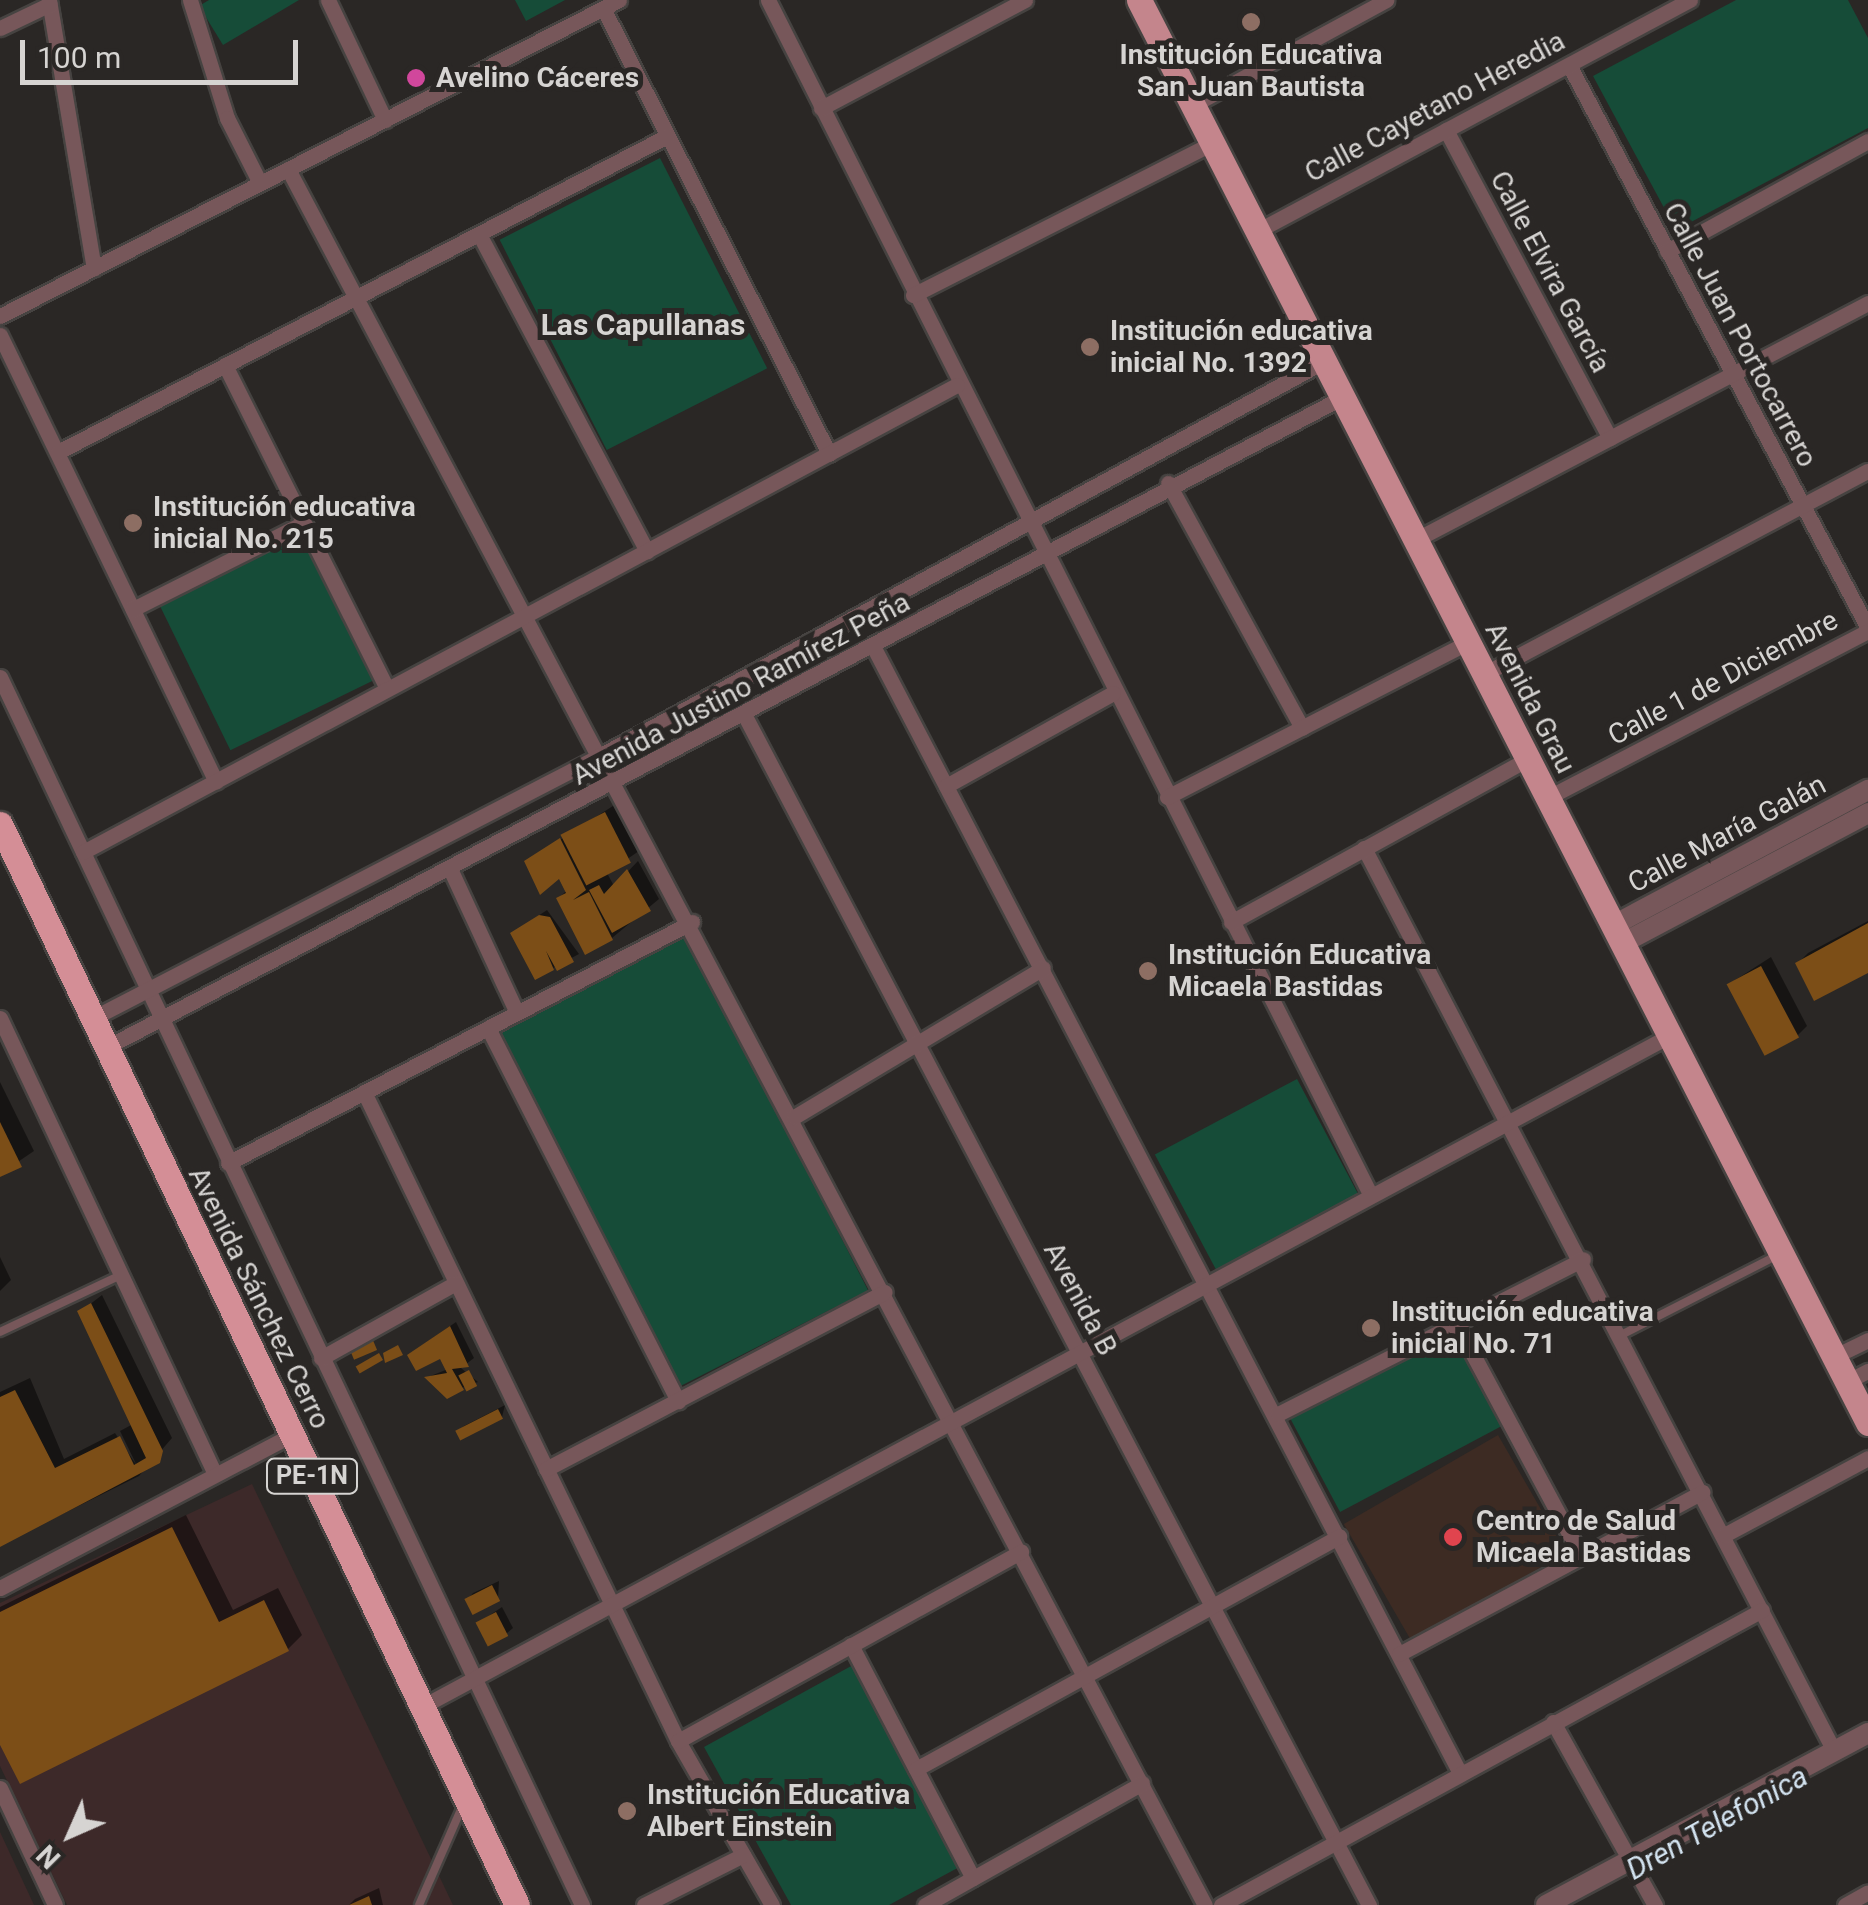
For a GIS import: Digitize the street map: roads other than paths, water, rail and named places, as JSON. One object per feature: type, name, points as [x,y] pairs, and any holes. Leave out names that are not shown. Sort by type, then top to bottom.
[{"type":"highway","name":"Avenida Sánchez Cerro","points":[[3,840],[93,1018],[518,1905]]},
{"type":"main road","name":"Avenida Grau","points":[[1140,0],[1780,1254],[1834,1357],[1857,1376],[1867,1417]]},
{"type":"street","points":[[190,0],[227,118],[260,184]]},
{"type":"street","points":[[328,0],[385,120]]},
{"type":"street","points":[[0,316],[619,0]]},
{"type":"street","points":[[768,0],[957,385],[1371,1196]]},
{"type":"street","points":[[822,108],[1024,0]]},
{"type":"street","points":[[1193,105],[1386,0]]},
{"type":"street","name":"Calle Cayetano Heredia","points":[[1257,231],[1690,0]]},
{"type":"street","points":[[0,28],[49,2],[94,268]]},
{"type":"street","points":[[603,8],[828,454]]},
{"type":"street","name":"Calle Juan Portocarrero","points":[[1569,64],[1868,629]]},
{"type":"street","name":"Calle Elvira García","points":[[1446,130],[1610,438]]},
{"type":"street","points":[[58,452],[668,136]]},
{"type":"street","points":[[1667,251],[1868,141]]},
{"type":"street","points":[[913,295],[1213,143]]},
{"type":"street","points":[[288,169],[358,297],[520,619],[618,784],[692,922],[1206,1905]]},
{"type":"street","points":[[479,234],[647,551]]},
{"type":"street","points":[[1415,540],[1868,303]]},
{"type":"street","points":[[0,335],[216,781]]},
{"type":"street","name":"Avenida Justino Ramírez Peña","points":[[93,1018],[151,993],[601,756],[1031,525],[1323,362]]},
{"type":"street","points":[[226,365],[387,690]]},
{"type":"street","points":[[83,852],[957,385]]},
{"type":"street","name":"Avenida Justino Ramírez Peña","points":[[105,1048],[164,1022],[746,718],[1168,483],[1341,398]]},
{"type":"street","points":[[1484,674],[1868,472]]},
{"type":"street","points":[[1168,483],[1302,728]]},
{"type":"street","points":[[134,608],[304,523]]},
{"type":"street","name":"Calle 1 de Diciembre","points":[[1547,798],[1868,629]]},
{"type":"street","points":[[1166,798],[1468,642]]},
{"type":"street","points":[[874,648],[1211,1282],[1460,1773]]},
{"type":"street","points":[[0,678],[582,1905]]},
{"type":"street","points":[[946,786],[1113,693]]},
{"type":"street","name":"Avenida B","points":[[746,718],[1368,1905]]},
{"type":"street","points":[[1231,922],[1527,759]]},
{"type":"street","name":"Calle María Galán","points":[[1617,935],[1868,790]]},
{"type":"street","name":"Calle María Galán","points":[[1617,935],[1868,813]]},
{"type":"street","points":[[1364,848],[1512,1120],[1834,1751]]},
{"type":"street","points":[[452,872],[517,1013]]},
{"type":"street","points":[[228,1163],[692,922]]},
{"type":"street","points":[[794,1117],[1044,968]]},
{"type":"street","points":[[0,1018],[214,1472]]},
{"type":"street","points":[[488,1028],[678,1400]]},
{"type":"street","points":[[423,1706],[1669,1036]]},
{"type":"street","points":[[364,1092],[678,1741],[772,1905]]},
{"type":"street","points":[[1278,1414],[1582,1259]]},
{"type":"street","points":[[321,1358],[456,1283]]},
{"type":"street","points":[[546,1469],[885,1292]]},
{"type":"street","points":[[1455,1321],[1580,1554]]},
{"type":"street","points":[[1834,1357],[1868,1340]]},
{"type":"street","points":[[0,1588],[214,1472],[292,1435]]},
{"type":"street","points":[[1724,1535],[1868,1458]]},
{"type":"street","points":[[1399,1654],[1702,1492]]},
{"type":"street","points":[[916,1769],[1340,1536]]},
{"type":"street","points":[[678,1741],[1021,1552]]},
{"type":"street","points":[[1220,1905],[1762,1610]]},
{"type":"street","points":[[851,1645],[973,1878]]},
{"type":"street","points":[[1553,1722],[1655,1905]]},
{"type":"street","points":[[1546,1905],[1868,1732]]},
{"type":"street","points":[[925,1905],[1142,1783]]},
{"type":"street","points":[[0,1788],[55,1905]]},
{"type":"street","points":[[644,1905],[743,1856]]},
{"type":"street","points":[[1845,1905],[1868,1892]]},
{"type":"lane","points":[[1622,1335],[1780,1254]]},
{"type":"lane","points":[[0,1332],[121,1275]]},
{"type":"lane","points":[[419,1905],[467,1797]]},
{"type":"place","name":"Institución Educativa San Juan Bautista","points":[[1251,22]]},
{"type":"place","name":"Avelino Cáceres","points":[[416,78]]},
{"type":"place","name":"Institución educativa inicial No. 1392","points":[[1090,347]]},
{"type":"place","name":"Institución educativa inicial No. 215","points":[[133,523]]},
{"type":"place","name":"Institución Educativa Micaela Bastidas","points":[[1148,971]]},
{"type":"place","name":"Institución educativa inicial No. 71","points":[[1371,1328]]},
{"type":"place","name":"Centro de Salud Micaela Bastidas","points":[[1453,1537]]},
{"type":"place","name":"Institución Educativa Albert Einstein","points":[[627,1811]]},
{"type":"district","name":"Las Capullanas","points":[[643,325]]},
{"type":"water label","name":"Dren Telefonica","points":[[1717,1823]]}]
